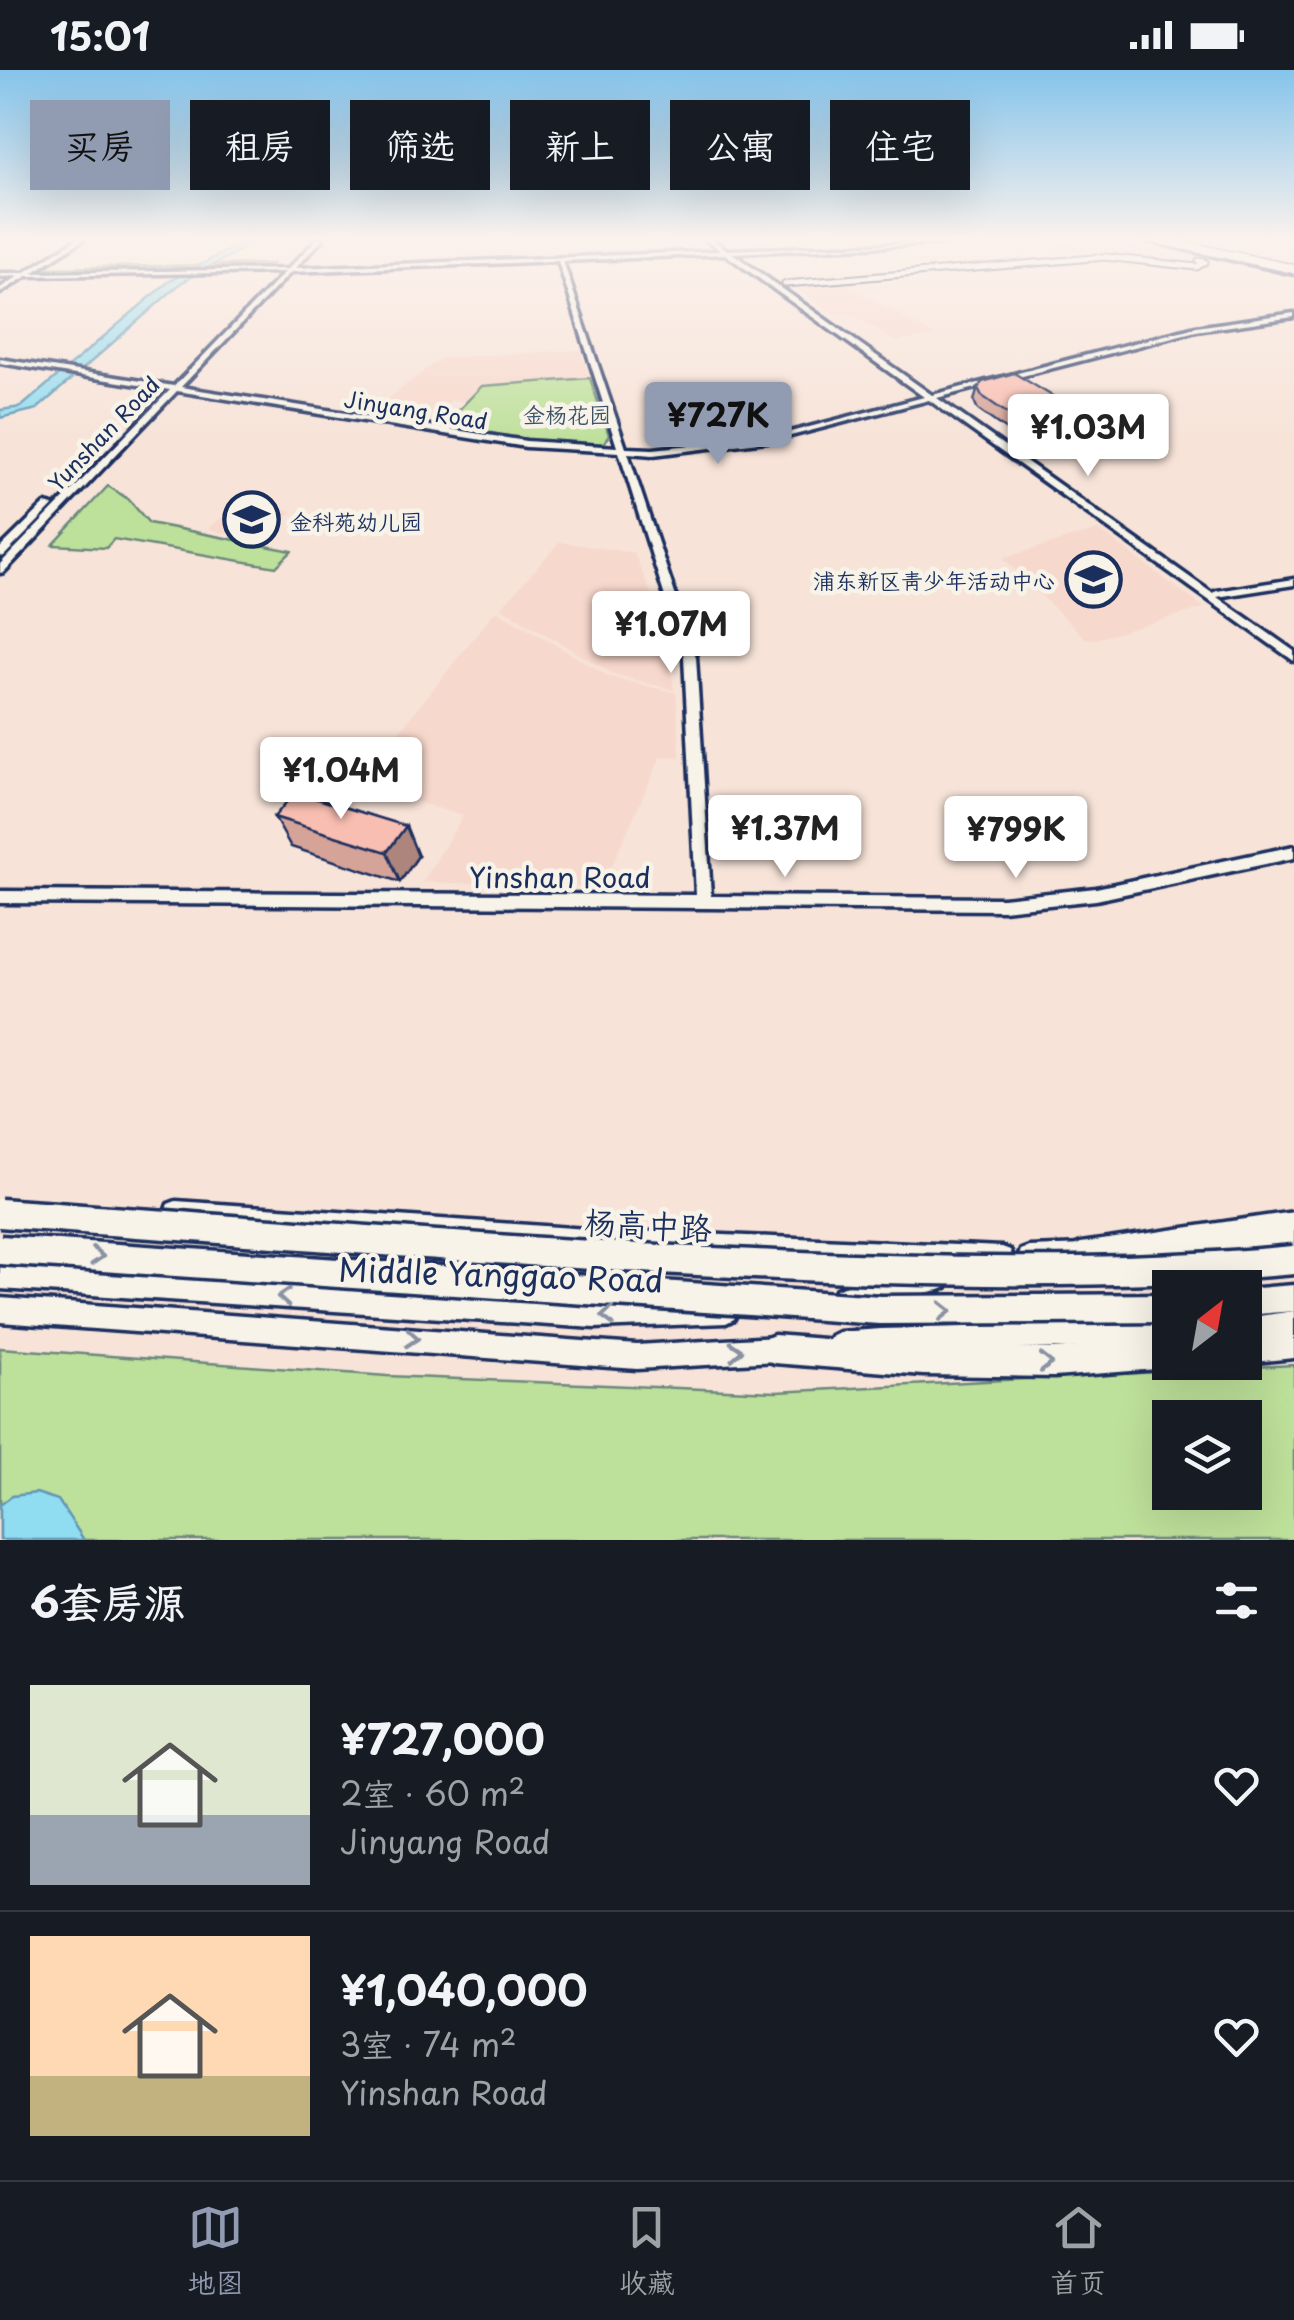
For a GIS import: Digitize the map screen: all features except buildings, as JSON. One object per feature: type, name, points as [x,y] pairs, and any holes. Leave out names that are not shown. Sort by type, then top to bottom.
[{"type":"highway","name":"杨高中路","points":[[0,1213],[576,1256],[874,1270],[1050,1274],[1294,1260]]},
{"type":"highway","points":[[1082,1256],[1294,1225]]},
{"type":"highway","points":[[0,1250],[880,1310],[1152,1308]]},
{"type":"highway","points":[[1262,1301],[1294,1298]]},
{"type":"highway","points":[[1262,1347],[1294,1344]]},
{"type":"highway","points":[[774,1349],[923,1360],[1054,1363],[1152,1355]]},
{"type":"main road","points":[[0,1200],[587,1240],[1011,1258]]},
{"type":"main road","name":"Middle Yanggao Road","points":[[0,1278],[595,1316],[735,1311],[898,1290],[1011,1258],[1179,1257],[1294,1244]]},
{"type":"main road","points":[[0,1310],[637,1356],[931,1336],[1152,1335]]},
{"type":"main road","points":[[1262,1328],[1294,1324]]},
{"type":"street","name":"Yunshan Road","points":[[0,570],[246,308]]},
{"type":"street","points":[[577,308],[690,657],[704,902]]},
{"type":"street","points":[[809,308],[1212,595],[1294,658]]},
{"type":"street","name":"Jinyang Road","points":[[0,361],[526,444],[626,453],[741,445],[1214,324],[1294,316]]},
{"type":"street","name":"Yunshan Road","points":[[0,554],[169,388]]},
{"type":"street","points":[[1212,595],[1294,582]]},
{"type":"street","points":[[1212,595],[1294,649]]},
{"type":"street","name":"Yinshan Road","points":[[0,897],[1035,902],[1294,852]]},
{"type":"shaded area","points":[[825,308],[886,308],[935,336],[896,342],[850,313],[835,314]]},
{"type":"shaded area","points":[[580,350],[590,378],[482,386],[466,402],[451,400],[440,412],[383,403],[441,358]]},
{"type":"shaded area","name":"金科苑幼儿园","points":[[246,500],[293,511],[258,541],[207,529]]},
{"type":"shaded area","name":"浦东新区青少年活动中心","points":[[1099,530],[1204,608],[1096,639],[1085,638],[1003,558]]},
{"type":"shaded area","points":[[560,542],[634,553],[666,630],[674,690],[614,674],[501,608]]},
{"type":"shaded area","points":[[496,610],[610,677],[676,693],[680,757],[661,756],[602,887],[423,882],[463,816],[358,783]]},
{"type":"green space","name":"金杨花园","points":[[590,378],[609,435],[603,444],[557,444],[444,425],[482,386]]},
{"type":"green space","points":[[108,486],[128,499],[149,523],[292,551],[276,567],[114,539],[106,548],[53,545]]},
{"type":"green space","points":[[0,1348],[387,1376],[776,1392],[1152,1372],[1152,1380],[1262,1380],[1262,1367],[1294,1365],[1294,1540],[0,1540]]},
{"type":"water","points":[[138,308],[153,308],[37,409],[0,418],[0,410],[21,407]]},
{"type":"water","points":[[36,1493],[58,1500],[84,1540],[0,1540],[0,1505],[12,1496]]},
{"type":"place","name":"金科苑幼儿园","points":[[251,520]]},
{"type":"place","name":"浦东新区青少年活动中心","points":[[1094,579]]}]
